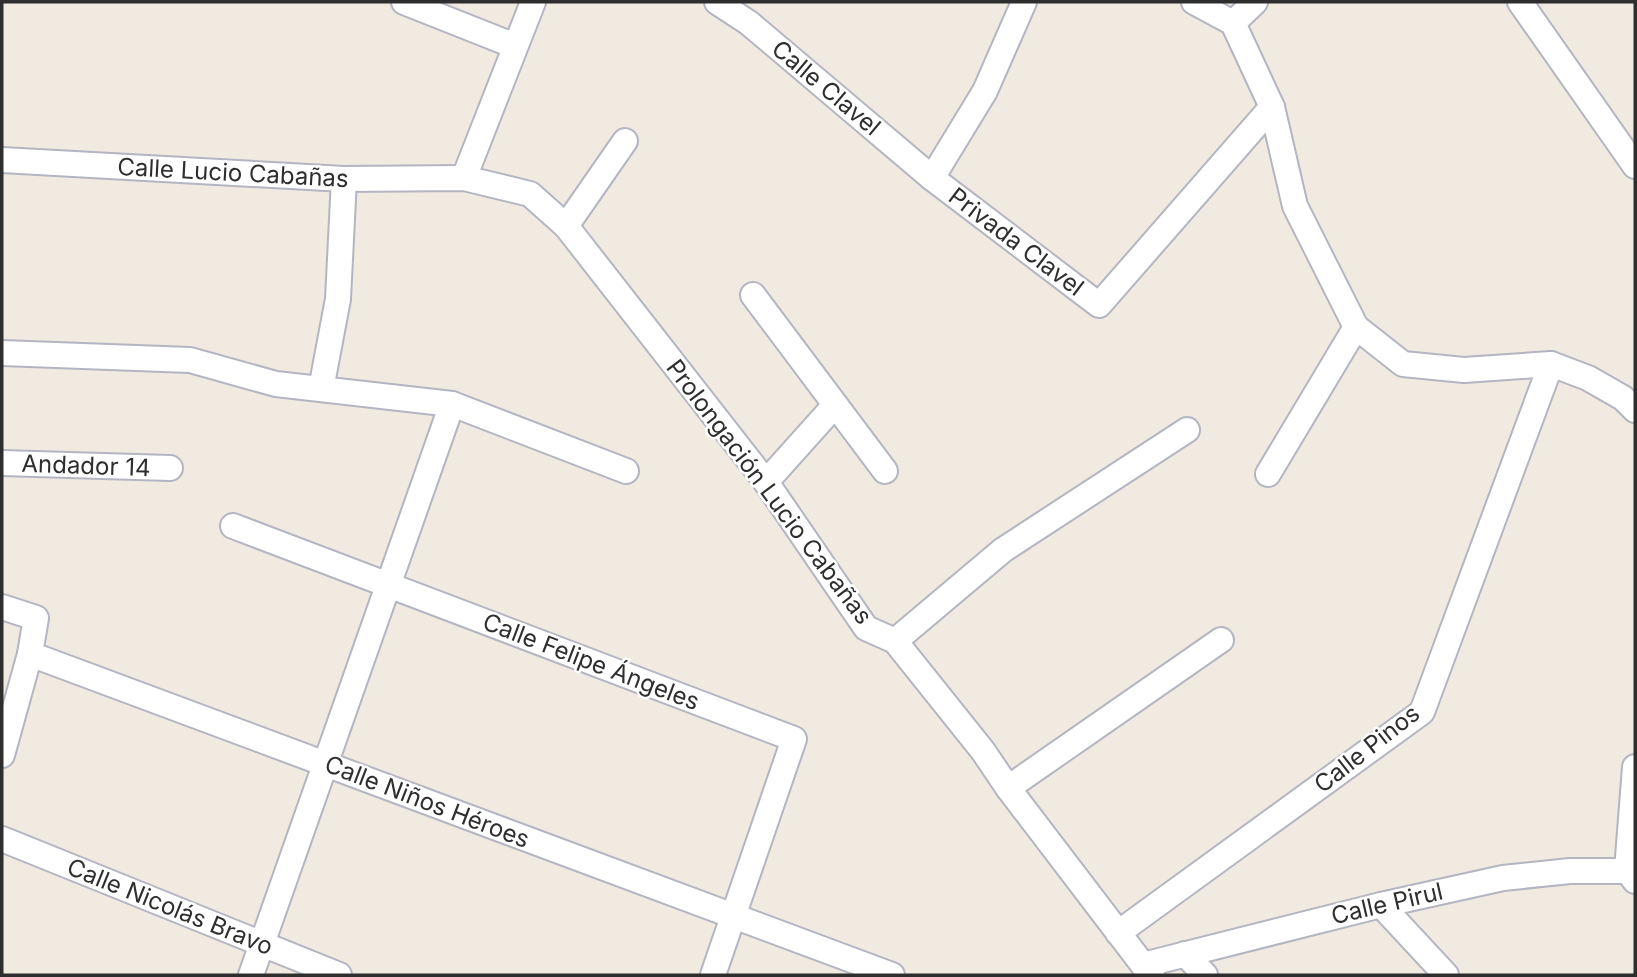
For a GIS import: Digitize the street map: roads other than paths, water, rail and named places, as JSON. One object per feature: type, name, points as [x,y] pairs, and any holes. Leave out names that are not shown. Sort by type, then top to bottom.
[{"type":"street","points":[[404,2],[514,46]]},
{"type":"street","points":[[464,178],[533,2]]},
{"type":"street","name":"Calle Clavel","points":[[717,2],[748,23],[932,178]]},
{"type":"street","points":[[932,178],[985,92],[1024,2]]},
{"type":"street","points":[[1194,2],[1233,23],[1272,107],[1295,206],[1356,327],[1403,364],[1464,370],[1551,364],[1588,378],[1623,398],[1635,410]]},
{"type":"street","points":[[1233,23],[1255,2]]},
{"type":"street","points":[[1520,2],[1635,166]]},
{"type":"street","name":"Privada Clavel","points":[[932,178],[1099,305],[1272,107]]},
{"type":"street","points":[[566,226],[625,141]]},
{"type":"street","name":"Calle Lucio Cabañas","points":[[2,160],[344,179],[464,178]]},
{"type":"street","name":"Prolongación Lucio Cabañas","points":[[464,178],[530,194],[566,226],[766,482],[866,628],[895,641],[983,751],[1008,788],[1147,970]]},
{"type":"street","points":[[321,389],[338,299],[344,179]]},
{"type":"street","points":[[753,295],[886,471]]},
{"type":"street","points":[[1268,474],[1356,327]]},
{"type":"street","points":[[2,353],[190,360],[276,384],[452,404],[626,471]]},
{"type":"street","name":"Calle Pinos","points":[[1118,933],[1422,712],[1551,364]]},
{"type":"street","points":[[251,975],[452,404]]},
{"type":"street","points":[[766,482],[835,405]]},
{"type":"street","points":[[895,641],[1003,550],[1188,429]]},
{"type":"street","name":"Andador 14","points":[[2,463],[170,468]]},
{"type":"street","name":"Calle Felipe Ángeles","points":[[233,526],[794,739],[733,917]]},
{"type":"street","points":[[2,607],[36,618],[30,654],[2,755]]},
{"type":"street","points":[[1008,788],[1221,640]]},
{"type":"street","name":"Calle Niños Héroes","points":[[30,654],[892,975]]},
{"type":"street","points":[[1632,874],[1635,767]]},
{"type":"street","name":"Calle Nicolás Bravo","points":[[2,839],[340,975]]},
{"type":"street","name":"Calle Pirul","points":[[1147,970],[1185,954],[1503,878],[1570,871],[1632,874]]},
{"type":"street","points":[[1381,905],[1446,975]]},
{"type":"street","points":[[713,975],[733,917]]},
{"type":"street","points":[[1185,954],[1205,975]]}]
